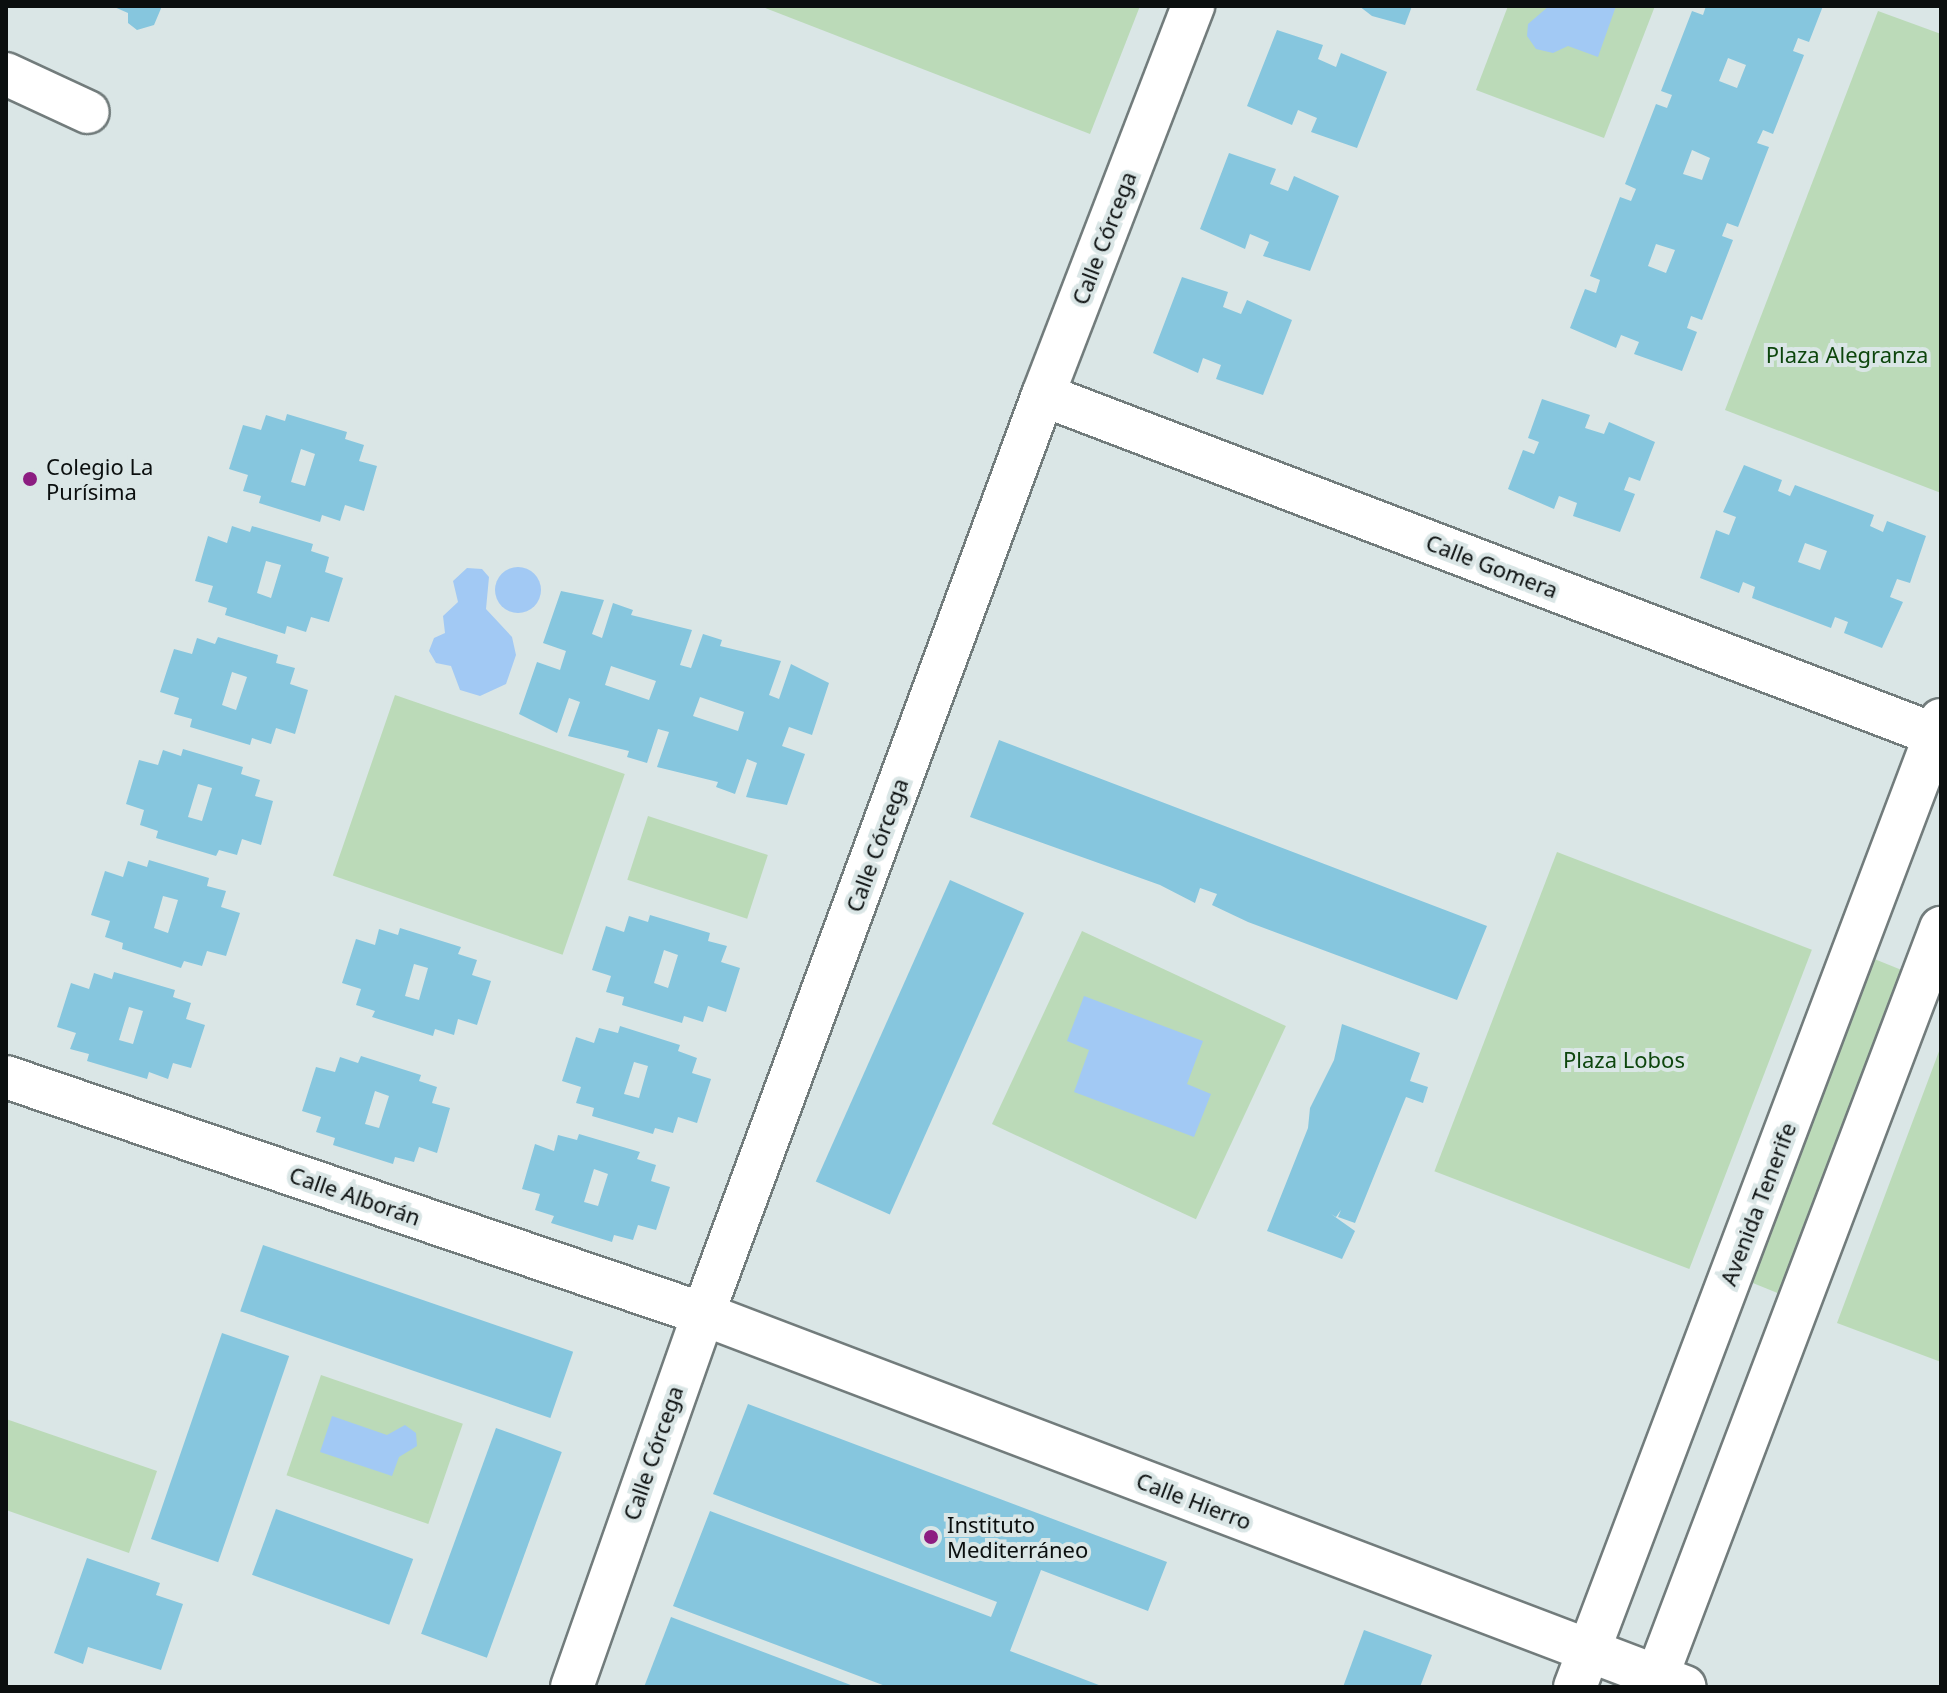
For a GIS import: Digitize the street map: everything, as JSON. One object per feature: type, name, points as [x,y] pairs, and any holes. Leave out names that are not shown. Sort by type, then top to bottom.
[{"type":"street","name":"Calle Córcega","points":[[572,1687],[703,1314],[1043,395],[1193,6]]},
{"type":"street","points":[[6,74],[88,112]]},
{"type":"street","name":"Calle Gomera","points":[[1043,395],[1939,731]]},
{"type":"street","name":"Avenida Tenerife","points":[[1582,1669],[1939,731]]},
{"type":"street","points":[[1665,1683],[1941,928]]},
{"type":"street","name":"Calle Alborán","points":[[6,1077],[703,1314]]},
{"type":"street","name":"Calle Hierro","points":[[703,1314],[1582,1669],[1665,1683]]},
{"type":"green space","points":[[760,6],[1140,6],[1090,134]]},
{"type":"green space","points":[[1508,6],[1655,6],[1604,138],[1476,90]]},
{"type":"green space","name":"Plaza Alegranza","points":[[1878,11],[1941,34],[1941,493],[1725,410]]},
{"type":"green space","points":[[395,695],[625,774],[563,955],[333,876]]},
{"type":"green space","points":[[648,816],[768,855],[747,919],[627,880]]},
{"type":"green space","name":"Plaza Lobos","points":[[1557,852],[1812,950],[1689,1269],[1434,1171]]},
{"type":"green space","points":[[1082,931],[1286,1026],[1196,1219],[992,1124]]},
{"type":"green space","points":[[1867,956],[1910,973],[1780,1294],[1737,1277]]},
{"type":"green space","points":[[1941,1046],[1941,1362],[1837,1323]]},
{"type":"green space","points":[[321,1375],[463,1424],[428,1524],[286,1475]]},
{"type":"green space","points":[[6,1419],[157,1471],[129,1553],[6,1510]]},
{"type":"water","points":[[1549,6],[1616,6],[1598,57],[1568,46],[1553,53],[1536,49],[1527,36],[1528,24]]},
{"type":"water","points":[[518,567],[534,574],[541,590],[534,606],[518,613],[502,606],[495,590],[502,574]]},
{"type":"water","points":[[467,568],[482,569],[489,577],[486,609],[512,637],[516,655],[506,684],[480,696],[460,690],[451,666],[436,663],[429,651],[434,638],[445,633],[443,616],[458,602],[453,581]]},
{"type":"water","points":[[1084,996],[1203,1041],[1187,1084],[1211,1094],[1194,1137],[1074,1092],[1089,1050],[1067,1041]]},
{"type":"water","points":[[332,1416],[387,1435],[405,1425],[416,1433],[417,1446],[399,1457],[392,1476],[320,1452]]},
{"type":"building","points":[[112,6],[162,6],[154,25],[137,30],[128,23],[128,13]]},
{"type":"building","points":[[1359,6],[1412,6],[1405,25],[1372,16]]},
{"type":"building","points":[[1706,6],[1823,6],[1809,42],[1798,38],[1793,51],[1804,55],[1773,134],[1763,130],[1757,143],[1769,147],[1738,227],[1727,223],[1722,236],[1733,240],[1702,320],[1691,316],[1687,328],[1697,332],[1682,371],[1634,354],[1639,342],[1621,335],[1616,348],[1570,328],[1585,289],[1596,293],[1600,280],[1590,276],[1620,197],[1631,201],[1636,189],[1625,184],[1656,104],[1667,108],[1672,95],[1661,91],[1692,11],[1703,15]],"holes":[[[1728,58],[1746,65],[1737,88],[1719,81]],[[1692,150],[1710,158],[1702,180],[1683,174]],[[1656,244],[1675,250],[1666,273],[1648,266]]]},
{"type":"building","points":[[1277,30],[1323,45],[1318,59],[1336,67],[1341,53],[1387,72],[1357,148],[1311,132],[1317,118],[1298,110],[1292,125],[1247,106]]},
{"type":"building","points":[[1229,153],[1276,169],[1270,184],[1288,191],[1294,176],[1339,196],[1310,271],[1263,256],[1269,242],[1250,234],[1245,249],[1200,229]]},
{"type":"building","points":[[1182,277],[1228,292],[1223,307],[1241,314],[1247,300],[1292,320],[1263,395],[1216,379],[1221,365],[1203,358],[1198,373],[1153,353]]},
{"type":"building","points":[[1542,399],[1590,415],[1585,428],[1604,434],[1609,422],[1655,442],[1640,481],[1629,477],[1624,490],[1635,494],[1620,532],[1573,516],[1577,503],[1559,496],[1554,509],[1508,489],[1523,450],[1534,454],[1539,442],[1528,438]]},
{"type":"building","points":[[287,414],[347,432],[345,439],[364,445],[359,461],[377,466],[364,511],[345,505],[340,521],[322,515],[320,522],[259,503],[261,496],[243,491],[248,475],[229,469],[243,425],[261,430],[266,415],[285,421]],"holes":[[[301,449],[315,454],[305,486],[291,482]]]},
{"type":"building","points":[[1744,465],[1782,480],[1778,491],[1790,496],[1795,485],[1874,515],[1870,526],[1883,532],[1887,521],[1926,536],[1910,583],[1897,579],[1890,597],[1903,602],[1882,648],[1844,633],[1848,622],[1835,617],[1831,628],[1752,598],[1755,587],[1743,582],[1739,593],[1700,578],[1716,530],[1729,535],[1736,517],[1723,512]],"holes":[[[1805,543],[1827,551],[1820,570],[1798,562]]]},
{"type":"building","points":[[232,526],[250,532],[252,526],[313,544],[311,551],[329,557],[325,572],[343,578],[329,622],[311,617],[306,632],[287,626],[285,634],[225,615],[227,608],[208,602],[213,586],[195,581],[208,536],[227,543]],"holes":[[[266,561],[281,565],[271,598],[257,593]]]},
{"type":"building","points":[[561,591],[604,600],[592,634],[602,638],[613,603],[633,610],[631,615],[692,630],[680,665],[691,668],[703,634],[722,640],[720,646],[781,661],[769,695],[779,699],[791,664],[829,683],[812,735],[789,727],[782,746],[805,754],[787,805],[746,797],[757,763],[747,759],[735,794],[716,787],[718,782],[657,767],[669,732],[658,729],[647,763],[627,757],[629,751],[568,736],[580,702],[569,698],[557,733],[519,714],[537,662],[560,670],[566,651],[543,643]],"holes":[[[611,666],[656,681],[649,700],[605,685]],[[700,697],[744,712],[738,731],[693,716]]]},
{"type":"building","points":[[218,637],[278,655],[276,663],[295,668],[290,684],[308,690],[295,734],[276,728],[271,744],[252,738],[250,745],[190,727],[192,719],[174,714],[179,698],[160,692],[174,649],[192,654],[197,638],[215,644]],"holes":[[[232,672],[247,677],[236,710],[222,705]]]},
{"type":"building","points":[[999,740],[1487,926],[1457,1000],[1248,922],[1212,905],[1217,894],[1200,888],[1195,903],[1160,885],[970,817]]},
{"type":"building","points":[[183,749],[243,767],[241,774],[260,780],[255,796],[273,801],[261,845],[242,839],[237,855],[219,850],[216,856],[156,838],[158,831],[140,825],[144,810],[126,804],[139,760],[158,765],[163,750],[181,756]],"holes":[[[198,784],[212,788],[202,821],[188,817]]]},
{"type":"building","points":[[149,860],[209,878],[207,886],[226,891],[221,907],[240,913],[226,956],[207,951],[202,966],[184,961],[181,968],[122,949],[123,943],[105,937],[110,921],[91,915],[105,871],[123,877],[128,861],[147,867]],"holes":[[[163,896],[178,900],[168,933],[154,928]]]},
{"type":"building","points":[[950,880],[1024,913],[890,1214],[816,1181]]},
{"type":"building","points":[[650,915],[710,933],[708,941],[727,946],[721,962],[740,968],[726,1012],[708,1006],[703,1022],[684,1016],[682,1023],[622,1005],[624,997],[606,992],[611,976],[592,970],[606,926],[624,932],[629,916],[648,922]],"holes":[[[664,950],[678,955],[668,988],[654,983]]]},
{"type":"building","points":[[400,928],[461,947],[458,954],[477,960],[472,975],[491,981],[477,1025],[458,1019],[454,1035],[435,1029],[433,1036],[372,1017],[375,1011],[356,1005],[361,989],[342,983],[356,939],[375,945],[379,929],[398,935]],"holes":[[[414,964],[428,968],[419,1000],[405,996]]]},
{"type":"building","points":[[114,972],[175,990],[173,997],[191,1003],[186,1019],[205,1025],[191,1068],[173,1063],[168,1079],[149,1072],[147,1079],[87,1061],[89,1054],[70,1049],[76,1033],[57,1027],[71,983],[89,989],[94,973],[112,979]],"holes":[[[129,1007],[143,1011],[133,1044],[119,1040]]]},
{"type":"building","points":[[1342,1024],[1420,1053],[1410,1081],[1428,1087],[1423,1103],[1406,1097],[1355,1223],[1338,1217],[1341,1210],[1336,1217],[1331,1214],[1355,1231],[1342,1259],[1267,1231],[1308,1128],[1310,1108],[1334,1060]]},
{"type":"building","points":[[620,1026],[680,1045],[678,1051],[697,1058],[692,1073],[711,1079],[697,1123],[678,1117],[673,1133],[655,1128],[653,1134],[592,1116],[594,1108],[576,1103],[581,1087],[562,1081],[576,1037],[594,1043],[599,1028],[618,1033]],"holes":[[[634,1062],[648,1066],[639,1098],[624,1094]]]},
{"type":"building","points":[[361,1056],[421,1075],[419,1081],[437,1087],[432,1103],[450,1108],[437,1153],[419,1147],[414,1162],[395,1157],[393,1164],[333,1145],[335,1138],[316,1132],[321,1117],[302,1111],[316,1067],[335,1072],[340,1057],[358,1063]],"holes":[[[375,1091],[389,1096],[379,1128],[365,1124]]]},
{"type":"building","points":[[579,1134],[640,1152],[637,1159],[656,1165],[651,1181],[670,1187],[656,1230],[638,1225],[633,1240],[614,1235],[612,1242],[551,1223],[554,1216],[535,1210],[540,1194],[522,1189],[535,1144],[554,1151],[558,1135],[577,1140]],"holes":[[[594,1169],[608,1174],[598,1206],[584,1202]]]},
{"type":"building","points":[[263,1245],[573,1352],[550,1418],[240,1311]]},
{"type":"building","points":[[222,1333],[289,1356],[218,1562],[151,1539]]},
{"type":"building","points":[[748,1404],[1167,1562],[1148,1611],[1041,1570],[1010,1651],[1104,1687],[888,1687],[673,1606],[710,1511],[991,1617],[997,1602],[713,1494]]},
{"type":"building","points":[[496,1428],[562,1452],[487,1658],[421,1634]]},
{"type":"building","points":[[276,1509],[413,1559],[389,1625],[252,1575]]},
{"type":"building","points":[[87,1558],[160,1583],[156,1595],[183,1604],[161,1670],[88,1647],[83,1664],[54,1653]]},
{"type":"building","points":[[671,1617],[856,1687],[644,1687]]},
{"type":"building","points":[[1364,1630],[1432,1655],[1420,1687],[1343,1687]]},
{"type":"place","name":"Colegio La Purísima","points":[[30,479]]},
{"type":"place","name":"Instituto Mediterráneo","points":[[931,1537]]}]
